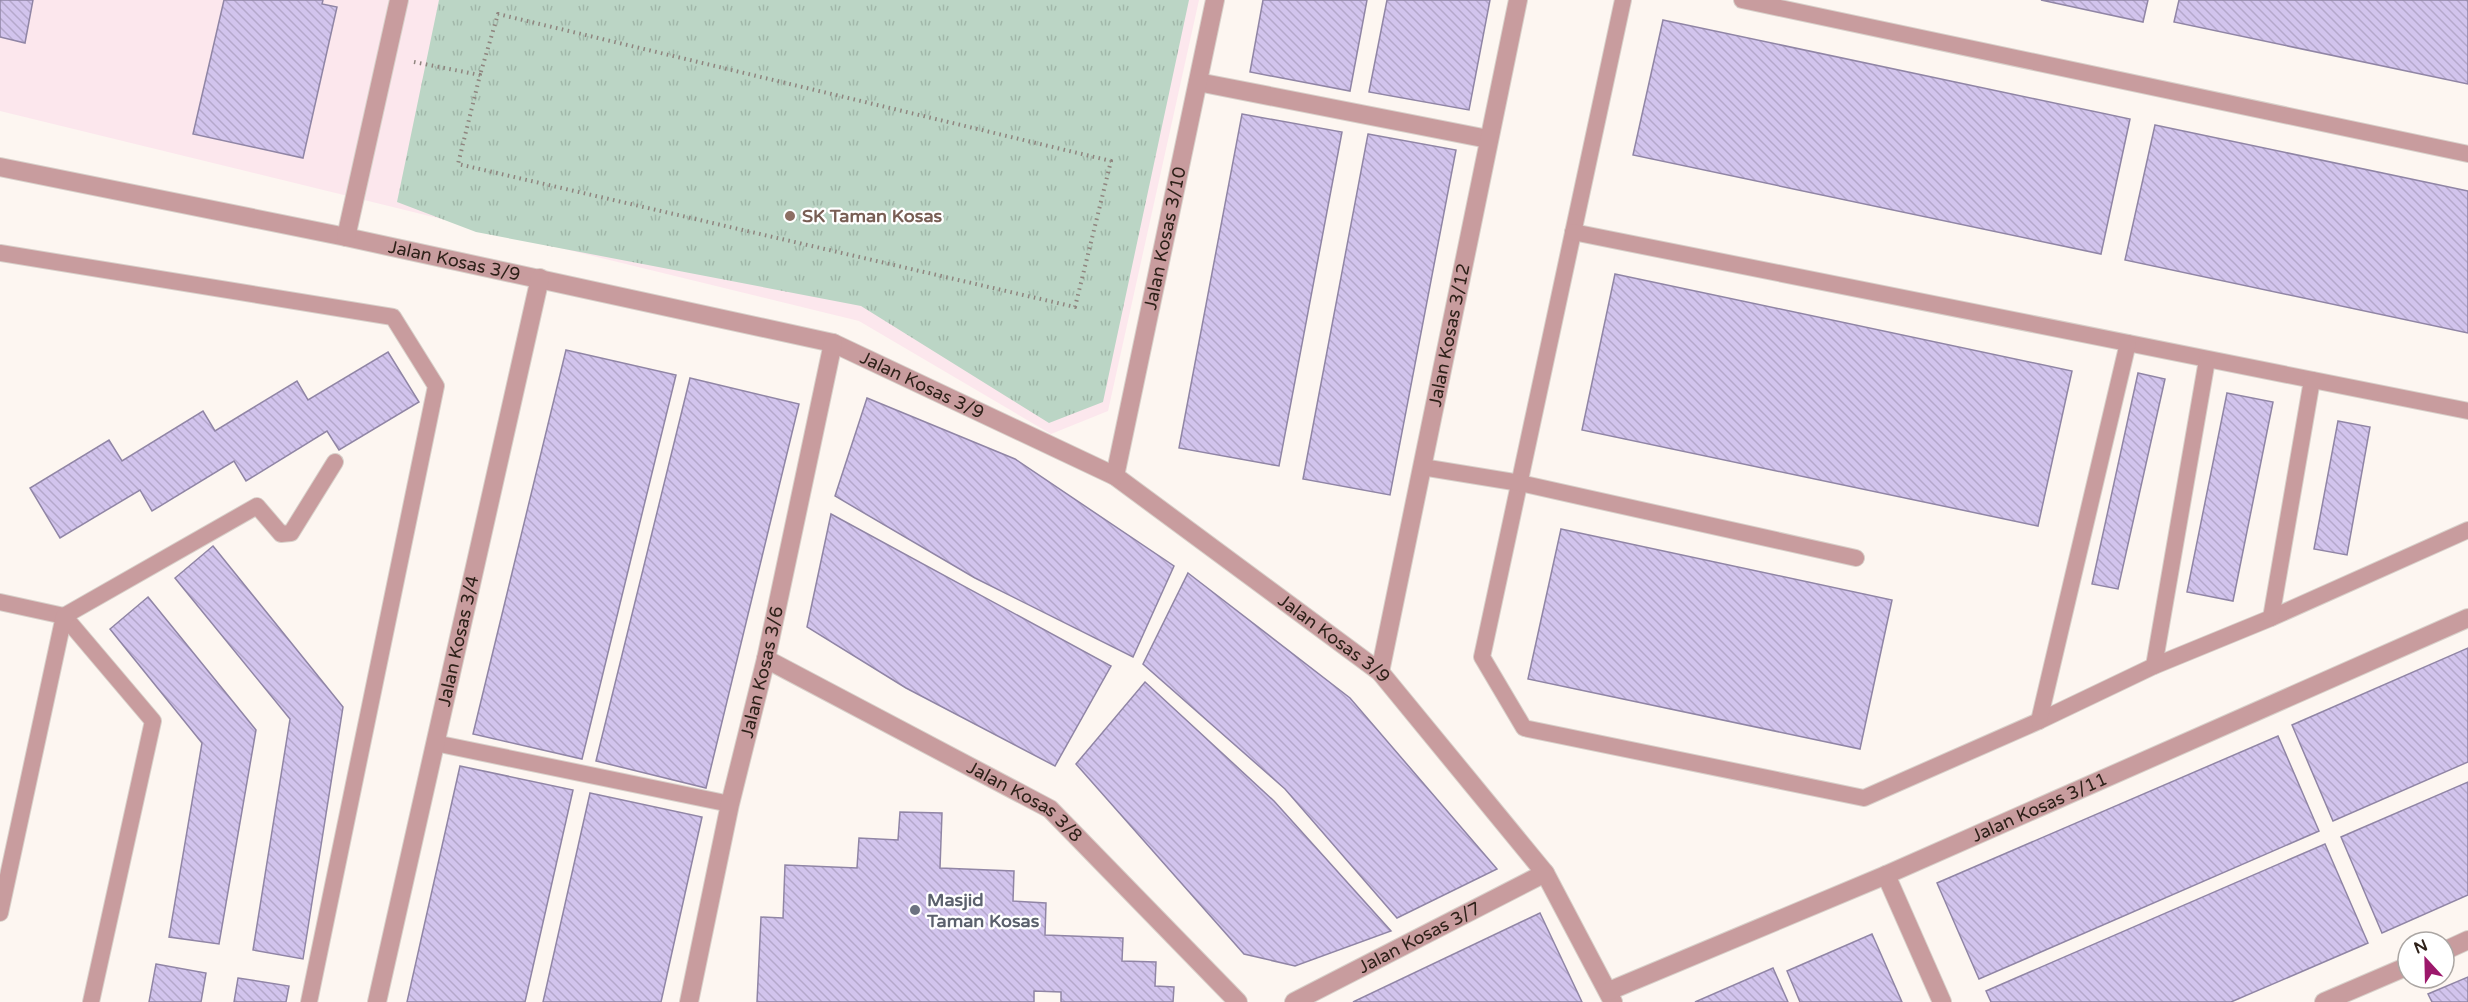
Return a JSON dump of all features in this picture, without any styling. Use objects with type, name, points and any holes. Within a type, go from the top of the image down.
[{"type":"street","points":[[346,237],[399,0]]},
{"type":"street","name":"Jalan Kosas 3/10","points":[[1115,476],[1215,0]]},
{"type":"street","name":"Jalan Kosas 3/12","points":[[1380,672],[1518,0]]},
{"type":"street","points":[[1198,81],[1488,139]]},
{"type":"street","name":"Jalan Kosas 3/9","points":[[0,167],[346,237],[833,343],[1115,476],[1380,672],[1545,873],[1611,997]]},
{"type":"street","name":"Jalan Kosas 3/4","points":[[377,1002],[540,278]]},
{"type":"street","name":"Jalan Kosas 3/6","points":[[689,1002],[730,804],[766,659],[833,343]]},
{"type":"street","name":"Jalan Kosas 3/11","points":[[1611,997],[2468,618]]},
{"type":"street","name":"Jalan Kosas 3/8","points":[[766,659],[1050,809],[1238,1002]]},
{"type":"street","name":"Jalan Kosas 3/7","points":[[1294,1002],[1545,873]]},
{"type":"street","points":[[1886,875],[1942,1002]]},
{"type":"street","points":[[2324,1002],[2396,971]]},
{"type":"lane","points":[[1623,0],[1482,657],[1524,728],[1864,798],[2039,721],[2154,666],[2271,618],[2468,530]]},
{"type":"lane","points":[[1742,0],[2468,154]]},
{"type":"lane","points":[[1573,232],[2468,411]]},
{"type":"lane","points":[[0,253],[393,317],[436,386],[309,1002]]},
{"type":"lane","points":[[2039,721],[2128,343]]},
{"type":"lane","points":[[2154,666],[2207,360]]},
{"type":"lane","points":[[2271,618],[2312,380]]},
{"type":"lane","points":[[0,913],[64,615],[256,506],[281,534],[291,533],[335,462]]},
{"type":"lane","points":[[1422,467],[1520,483],[1856,558]]},
{"type":"lane","points":[[0,602],[64,615],[153,721],[91,1002]]},
{"type":"lane","points":[[435,743],[730,804]]},
{"type":"path","points":[[498,14],[1111,161],[1075,307],[458,164],[480,75],[498,14]]},
{"type":"path","points":[[387,56],[480,75]]},
{"type":"shaded area","name":"SK Taman Kosas","points":[[0,0],[1199,0],[1108,411],[1051,434],[859,321],[0,111]]},
{"type":"green space","name":"SK Taman Kosas","points":[[439,0],[1189,0],[1103,402],[1049,423],[861,306],[476,232],[397,202]]},
{"type":"building","points":[[0,0],[33,0],[25,43],[0,37]]},
{"type":"building","points":[[224,0],[323,0],[322,4],[337,7],[303,158],[193,134]]},
{"type":"building","points":[[1263,0],[1367,0],[1350,91],[1250,72]]},
{"type":"building","points":[[1387,0],[1490,0],[1469,110],[1369,92]]},
{"type":"building","points":[[2041,0],[2148,0],[2143,22]]},
{"type":"building","points":[[2179,0],[2468,0],[2468,84],[2174,22]]},
{"type":"building","points":[[1663,20],[2130,119],[2101,254],[1633,155]]},
{"type":"building","points":[[1242,114],[1342,132],[1279,466],[1179,448]]},
{"type":"building","points":[[2155,125],[2468,191],[2468,333],[2125,260]]},
{"type":"building","points":[[1368,134],[1456,150],[1390,495],[1303,479]]},
{"type":"building","points":[[1615,274],[2072,371],[2038,526],[1582,430]]},
{"type":"building","points":[[566,350],[676,375],[582,759],[473,734]]},
{"type":"building","points":[[388,352],[419,402],[339,450],[327,431],[246,481],[234,461],[152,511],[140,490],[60,538],[30,488],[109,440],[122,461],[203,411],[215,431],[297,381],[308,400]]},
{"type":"building","points":[[2138,373],[2165,379],[2118,589],[2092,584]]},
{"type":"building","points":[[690,378],[799,404],[706,788],[596,761]]},
{"type":"building","points":[[2227,393],[2273,402],[2233,601],[2187,592]]},
{"type":"building","points":[[867,398],[1015,459],[1174,566],[1133,657],[975,578],[835,496]]},
{"type":"building","points":[[2338,421],[2370,427],[2347,555],[2314,549]]},
{"type":"building","points":[[831,514],[1111,666],[1055,766],[906,688],[807,627]]},
{"type":"building","points":[[1561,529],[1892,600],[1860,749],[1528,679]]},
{"type":"building","points":[[213,546],[343,707],[303,959],[253,950],[290,719],[175,578]]},
{"type":"building","points":[[1188,573],[1350,698],[1497,869],[1397,918],[1285,789],[1143,664]]},
{"type":"building","points":[[148,597],[256,730],[219,944],[169,937],[202,743],[110,629]]},
{"type":"building","points":[[2468,648],[2468,762],[2333,821],[2292,725]]},
{"type":"building","points":[[1145,682],[1274,801],[1391,931],[1295,966],[1244,954],[1076,764]]},
{"type":"building","points":[[2278,736],[2319,831],[1979,979],[1937,883]]},
{"type":"building","points":[[460,766],[573,790],[525,1002],[407,1002]]},
{"type":"building","points":[[2468,782],[2468,895],[2382,933],[2341,837]]},
{"type":"building","points":[[590,793],[702,817],[661,1002],[543,1002]]},
{"type":"building","name":"Masjid Taman Kosas","points":[[900,812],[942,813],[940,868],[1014,871],[1013,901],[1046,903],[1045,935],[1123,938],[1122,961],[1156,962],[1155,986],[1174,987],[1173,1002],[1061,1002],[1061,992],[1034,991],[1034,1002],[757,1002],[761,917],[783,918],[785,865],[857,868],[859,838],[898,840]]},
{"type":"building","points":[[2325,844],[2368,943],[2231,1002],[1991,1002],[1986,991]]},
{"type":"building","points":[[1540,913],[1582,1002],[1353,1002]]},
{"type":"building","points":[[1872,934],[1902,1002],[1800,1002],[1787,971]]},
{"type":"building","points":[[156,964],[206,973],[201,1002],[149,1002]]},
{"type":"building","points":[[1773,968],[1788,1002],[1695,1002]]},
{"type":"building","points":[[2468,977],[2468,1002],[2432,1002],[2428,994],[2437,990],[2456,990],[2456,982]]},
{"type":"building","points":[[238,978],[289,986],[286,1002],[234,1002]]},
{"type":"place","name":"SK Taman Kosas","points":[[790,216]]},
{"type":"place","name":"Masjid Taman Kosas","points":[[915,910]]}]
